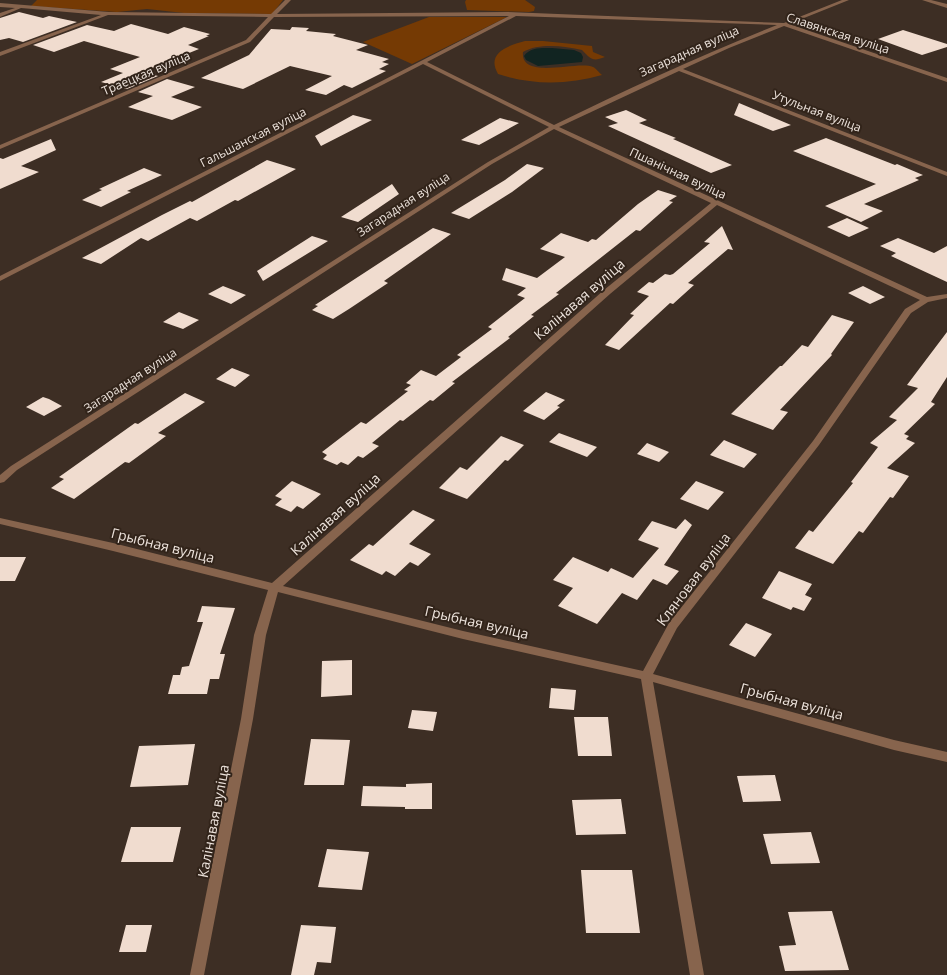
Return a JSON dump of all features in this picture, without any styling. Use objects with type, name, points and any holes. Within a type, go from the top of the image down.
[{"type":"street","name":"Траецкая вуліца","points":[[0,147],[248,41],[288,0]]},
{"type":"street","name":"Загарадная вуліца","points":[[0,480],[14,468],[476,171],[554,127],[679,69],[727,47],[846,0]]},
{"type":"street","points":[[925,0],[947,6]]},
{"type":"street","name":"Славянская вуліца","points":[[0,5],[109,14],[206,16],[517,14],[783,24],[947,80]]},
{"type":"street","points":[[0,15],[24,7]]},
{"type":"street","points":[[0,54],[109,14]]},
{"type":"street","name":"Гальшанская вуліца","points":[[0,279],[517,14]]},
{"type":"street","name":"Пшанічная вуліца","points":[[423,62],[554,127],[926,300]]},
{"type":"street","name":"Утульная вуліца","points":[[679,69],[947,174]]},
{"type":"street","name":"Калінавая вуліца","points":[[197,975],[247,719],[260,635],[274,588],[607,292],[715,203]]},
{"type":"street","name":"Кляновая вуліца","points":[[646,676],[674,626],[816,443],[908,311],[926,300],[947,296]]},
{"type":"street","name":"Грыбная вуліца","points":[[0,521],[113,547],[463,635],[646,676],[894,745],[947,757]]},
{"type":"street","points":[[646,676],[697,975]]},
{"type":"shaded area","points":[[37,0],[283,0],[272,14],[184,13],[147,9],[117,12],[31,6]]},
{"type":"shaded area","points":[[466,0],[525,0],[535,7],[534,11],[529,12],[467,10]]},
{"type":"shaded area","points":[[429,17],[507,17],[412,64],[363,42]]},
{"type":"shaded area","points":[[525,41],[543,41],[592,46],[593,52],[605,57],[592,59],[582,50],[552,46],[536,47],[523,52],[525,61],[531,66],[551,68],[586,66],[594,68],[602,75],[576,81],[537,82],[511,78],[498,74],[495,67],[495,61],[500,52],[505,48]]},
{"type":"water","points":[[540,48],[574,50],[581,53],[583,57],[582,62],[538,66],[526,60],[524,56],[530,51]]},
{"type":"building","points":[[19,12],[43,18],[49,16],[77,22],[23,42],[9,38],[0,40],[0,18]]},
{"type":"building","points":[[131,24],[168,34],[184,27],[210,34],[206,36],[209,36],[188,45],[199,49],[142,72],[158,76],[127,89],[101,82],[123,73],[110,69],[140,57],[84,41],[54,52],[33,45],[87,25],[114,31]]},
{"type":"building","points":[[292,27],[309,28],[306,31],[336,34],[333,36],[368,45],[356,50],[389,59],[382,62],[389,64],[379,69],[386,71],[352,88],[344,85],[326,95],[305,90],[332,76],[290,66],[243,89],[201,78],[249,55],[271,29],[290,30]]},
{"type":"building","points":[[903,30],[947,44],[947,47],[922,55],[878,39]]},
{"type":"building","points":[[167,79],[195,87],[171,97],[202,107],[172,120],[128,107],[153,96],[138,92]]},
{"type":"building","points":[[739,103],[791,125],[773,131],[734,115]]},
{"type":"building","points":[[626,110],[647,120],[639,123],[676,138],[673,139],[732,165],[711,173],[608,126],[618,123],[605,117]]},
{"type":"building","points":[[353,115],[372,120],[321,146],[315,136]]},
{"type":"building","points":[[500,118],[519,123],[479,145],[461,140]]},
{"type":"building","points":[[826,138],[923,175],[915,178],[919,180],[864,204],[883,211],[861,222],[825,206],[876,184],[793,151]]},
{"type":"building","points":[[51,139],[56,150],[21,166],[39,172],[0,189],[0,158],[3,159]]},
{"type":"building","points":[[267,160],[296,169],[238,201],[235,200],[197,221],[190,218],[148,241],[141,238],[101,264],[82,258],[162,215],[190,201],[192,202]]},
{"type":"building","points":[[527,164],[544,168],[512,192],[469,219],[451,213],[505,180]]},
{"type":"building","points":[[144,168],[162,175],[127,191],[131,192],[101,207],[82,200],[102,190],[99,189]]},
{"type":"building","points":[[392,184],[399,194],[358,222],[341,217]]},
{"type":"building","points":[[658,190],[677,196],[669,201],[673,202],[640,231],[636,230],[556,293],[559,294],[531,315],[534,316],[508,337],[510,338],[452,382],[455,383],[433,401],[430,400],[403,421],[400,420],[372,443],[379,446],[363,458],[358,456],[348,465],[341,462],[337,465],[323,459],[327,455],[322,452],[361,422],[366,424],[408,391],[404,390],[411,385],[406,383],[421,370],[436,376],[461,357],[457,355],[492,329],[488,327],[525,298],[517,295],[526,288],[502,280],[506,268],[537,278],[565,257],[540,249],[561,233],[588,242],[592,239],[596,240],[638,204]]},
{"type":"building","points":[[847,218],[869,228],[849,237],[827,227]]},
{"type":"building","points":[[722,226],[733,250],[728,249],[688,283],[694,285],[673,304],[670,303],[619,350],[605,345],[634,315],[630,314],[649,296],[637,292],[649,282],[653,283],[665,274],[673,274],[710,243],[704,242]]},
{"type":"building","points":[[433,228],[451,234],[384,281],[388,283],[333,319],[312,310],[318,306],[315,305]]},
{"type":"building","points":[[312,236],[328,241],[263,281],[257,271]]},
{"type":"building","points":[[898,238],[934,253],[947,246],[947,282],[891,256],[896,253],[880,246]]},
{"type":"building","points":[[223,286],[246,295],[231,304],[208,294]]},
{"type":"building","points":[[863,286],[885,297],[870,304],[848,293]]},
{"type":"building","points":[[179,312],[199,320],[183,329],[163,322]]},
{"type":"building","points":[[832,315],[854,322],[831,354],[832,355],[780,410],[788,412],[773,430],[731,414],[802,345],[808,347]]},
{"type":"building","points":[[947,332],[947,377],[931,402],[935,404],[904,434],[909,436],[906,439],[915,443],[887,468],[909,476],[893,498],[890,497],[863,533],[859,531],[833,564],[795,548],[809,530],[813,532],[853,483],[851,482],[878,447],[870,443],[897,420],[889,417],[918,388],[907,385]]},
{"type":"building","points":[[232,368],[250,375],[235,387],[216,379]]},
{"type":"building","points":[[546,392],[565,400],[557,406],[560,407],[544,420],[523,411]]},
{"type":"building","points":[[185,393],[205,402],[158,433],[166,436],[129,463],[125,462],[74,499],[51,488],[64,479],[59,477],[135,423],[138,424]]},
{"type":"building","points":[[43,397],[62,406],[44,416],[26,407]]},
{"type":"building","points":[[559,433],[597,447],[587,457],[549,442]]},
{"type":"building","points":[[501,436],[524,445],[508,461],[505,460],[467,499],[439,488],[460,467],[467,470]]},
{"type":"building","points":[[724,440],[757,454],[744,468],[710,455]]},
{"type":"building","points":[[647,443],[669,452],[659,462],[637,454]]},
{"type":"building","points":[[292,481],[321,494],[303,509],[297,506],[291,512],[275,505],[282,499],[275,496]]},
{"type":"building","points":[[696,481],[724,492],[708,510],[680,499]]},
{"type":"building","points":[[413,510],[435,520],[409,544],[431,554],[418,566],[410,562],[395,576],[386,571],[382,575],[350,560],[369,544],[373,546]]},
{"type":"building","points":[[685,519],[692,525],[664,565],[679,571],[667,585],[653,579],[637,600],[622,593],[597,624],[558,606],[573,588],[553,580],[573,557],[608,572],[611,568],[633,578],[659,548],[638,540],[652,521],[676,529]]},
{"type":"building","points":[[0,557],[26,557],[15,581],[0,581]]},
{"type":"building","points":[[779,571],[812,584],[805,595],[812,598],[804,611],[793,607],[791,610],[762,598]]},
{"type":"building","points":[[202,606],[235,608],[220,654],[225,654],[219,679],[210,679],[207,694],[168,694],[173,675],[180,675],[182,667],[189,666],[203,622],[197,622]]},
{"type":"building","points":[[746,623],[772,634],[755,657],[729,645]]},
{"type":"building","points":[[352,660],[352,695],[321,697],[322,661]]},
{"type":"building","points":[[551,688],[576,690],[574,710],[549,708]]},
{"type":"building","points":[[412,710],[437,712],[433,731],[408,728]]},
{"type":"building","points":[[574,717],[608,717],[612,756],[578,756]]},
{"type":"building","points":[[311,739],[350,740],[344,785],[304,785]]},
{"type":"building","points":[[195,744],[188,785],[130,787],[139,746]]},
{"type":"building","points":[[775,775],[781,801],[743,802],[737,776]]},
{"type":"building","points":[[432,783],[432,809],[361,806],[363,786],[406,787],[406,784]]},
{"type":"building","points":[[621,799],[626,834],[576,835],[572,800]]},
{"type":"building","points":[[131,827],[181,827],[173,862],[121,862]]},
{"type":"building","points":[[811,832],[820,863],[771,864],[763,834]]},
{"type":"building","points":[[327,849],[369,852],[362,890],[318,887]]},
{"type":"building","points":[[581,870],[632,870],[640,933],[586,933]]},
{"type":"building","points":[[832,911],[849,970],[785,971],[779,946],[796,945],[788,912]]},
{"type":"building","points":[[126,925],[152,925],[146,952],[119,952]]},
{"type":"building","points":[[301,925],[336,927],[331,963],[317,962],[314,975],[291,975]]}]
